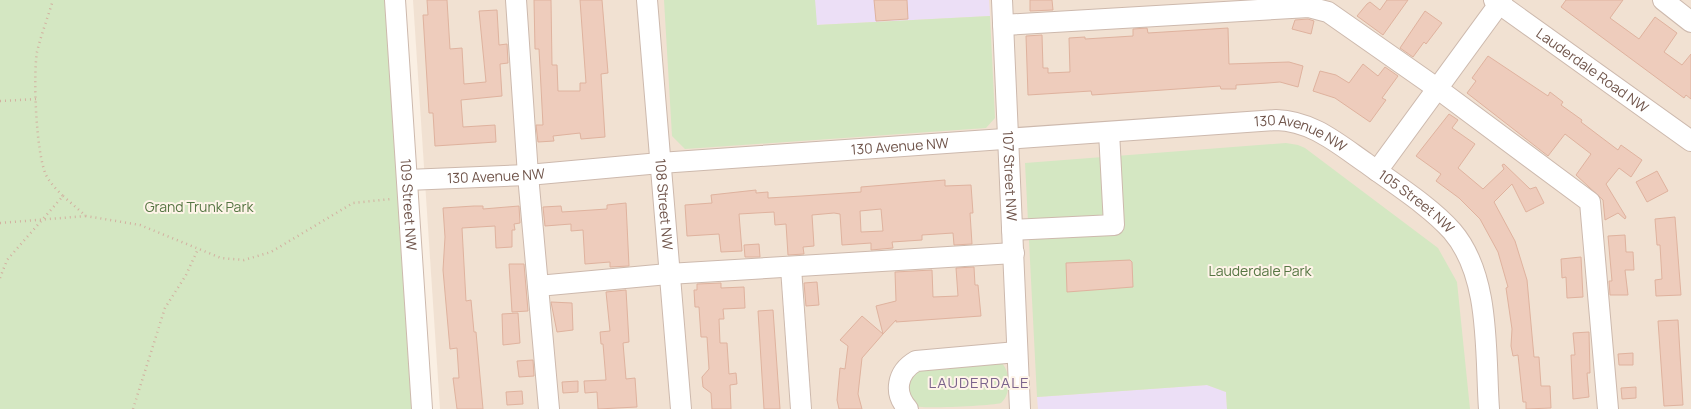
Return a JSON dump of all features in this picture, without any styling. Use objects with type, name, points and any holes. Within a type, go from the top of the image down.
[{"type":"street","name":"109 Street NW","points":[[395,0],[422,409]]},
{"type":"street","points":[[516,0],[528,174],[549,409]]},
{"type":"street","name":"108 Street NW","points":[[647,0],[668,274],[681,409]]},
{"type":"street","name":"107 Street NW","points":[[1002,0],[1020,409]]},
{"type":"street","points":[[1662,0],[1691,22]]},
{"type":"street","name":"105 Street NW","points":[[1490,409],[1482,304],[1470,259],[1458,238],[1442,220],[1377,171],[1438,89],[1499,1]]},
{"type":"street","name":"Lauderdale Road NW","points":[[1499,1],[1691,141]]},
{"type":"street","points":[[1003,25],[1112,9],[1309,7],[1328,12],[1438,89],[1590,202],[1608,409]]},
{"type":"street","name":"130 Avenue NW","points":[[407,180],[528,174],[660,163],[1290,120],[1317,130],[1377,171]]},
{"type":"street","points":[[1012,230],[1114,225],[1109,132]]},
{"type":"street","points":[[538,286],[668,274],[1014,253]]},
{"type":"street","points":[[791,268],[801,409]]},
{"type":"street","points":[[908,409],[899,395],[899,381],[905,369],[916,361],[1017,352]]},
{"type":"path","points":[[53,0],[38,50],[36,67],[42,163],[52,184],[62,196],[86,216]]},
{"type":"path","points":[[0,101],[37,99]]},
{"type":"path","points":[[0,278],[7,260],[62,196]]},
{"type":"path","points":[[0,223],[86,216],[145,226],[221,258],[244,260],[271,252],[353,203],[398,199]]},
{"type":"path","points":[[133,409],[165,308],[186,275],[198,249]]},
{"type":"shaded area","points":[[413,0],[1691,0],[1691,409],[440,409]]},
{"type":"shaded area","points":[[815,0],[989,0],[990,16],[816,25]]},
{"type":"shaded area","points":[[1207,385],[1226,392],[1227,409],[1038,409],[1037,397]]},
{"type":"green space","name":"Grand Trunk Park","points":[[0,0],[385,0],[412,409],[0,409]]},
{"type":"green space","points":[[664,0],[815,0],[817,25],[990,16],[995,118],[986,128],[685,149],[672,136]]},
{"type":"green space","name":"Lauderdale Park","points":[[1286,143],[1305,148],[1438,248],[1457,282],[1470,409],[1227,409],[1226,392],[1207,385],[1037,397],[1025,163]]},
{"type":"green space","points":[[999,361],[1006,369],[1009,381],[1007,394],[1001,403],[970,406],[918,407],[913,406],[910,401],[908,387],[913,369]]},
{"type":"building","points":[[427,0],[447,0],[450,49],[462,48],[464,84],[486,82],[479,11],[497,10],[499,45],[507,44],[508,63],[500,64],[502,96],[461,100],[463,127],[495,125],[496,142],[435,146],[433,113],[429,113],[423,15],[428,15]]},
{"type":"building","points":[[534,0],[551,0],[552,65],[557,65],[558,91],[580,91],[580,83],[586,83],[580,0],[602,0],[608,73],[601,74],[605,137],[581,139],[580,133],[553,136],[554,141],[538,142],[536,125],[543,125],[539,49],[535,49]]},
{"type":"building","points":[[874,0],[907,0],[908,19],[876,21]]},
{"type":"building","points":[[1030,0],[1052,0],[1053,10],[1030,11]]},
{"type":"building","points":[[1387,0],[1408,0],[1383,35],[1357,16],[1370,2],[1380,10]]},
{"type":"building","points":[[1566,0],[1623,0],[1610,18],[1639,39],[1655,17],[1677,33],[1664,52],[1682,65],[1691,54],[1691,99],[1686,95],[1684,98],[1561,7]]},
{"type":"building","points":[[1425,11],[1442,23],[1413,57],[1400,48]]},
{"type":"building","points":[[1308,19],[1314,21],[1311,34],[1292,29],[1295,20]]},
{"type":"building","points":[[1147,28],[1148,33],[1228,28],[1229,64],[1289,62],[1303,66],[1298,87],[1280,82],[1236,85],[1236,89],[1221,89],[1220,86],[1092,95],[1091,91],[1028,95],[1026,36],[1042,35],[1043,68],[1048,68],[1048,73],[1070,72],[1069,38],[1133,36],[1133,29]]},
{"type":"building","points":[[1488,56],[1548,96],[1550,92],[1563,102],[1561,105],[1618,150],[1621,145],[1642,160],[1631,177],[1619,168],[1606,184],[1626,217],[1625,219],[1618,213],[1605,220],[1603,200],[1576,175],[1591,154],[1565,134],[1548,156],[1467,93],[1476,81],[1472,78]]},
{"type":"building","points":[[1363,64],[1378,76],[1385,67],[1398,76],[1382,98],[1386,100],[1370,122],[1335,98],[1313,91],[1320,71],[1336,75],[1349,83]]},
{"type":"building","points":[[1449,114],[1458,120],[1452,128],[1475,144],[1458,168],[1483,189],[1504,169],[1502,165],[1504,164],[1530,189],[1536,187],[1544,203],[1526,212],[1512,184],[1494,202],[1515,241],[1527,280],[1534,357],[1539,357],[1541,386],[1550,386],[1551,408],[1526,409],[1526,402],[1523,402],[1518,355],[1513,356],[1511,346],[1512,329],[1506,288],[1508,287],[1498,252],[1480,219],[1459,198],[1436,181],[1441,174],[1416,156]]},
{"type":"building","points":[[1657,171],[1668,191],[1647,202],[1636,182]]},
{"type":"building","points":[[945,180],[945,186],[971,185],[973,213],[970,213],[972,244],[954,245],[953,233],[922,235],[922,240],[892,242],[893,248],[871,250],[871,243],[842,245],[840,214],[834,213],[812,215],[814,246],[803,247],[804,254],[788,255],[786,224],[775,225],[774,212],[739,214],[742,251],[721,252],[719,234],[687,236],[685,205],[712,203],[711,195],[756,190],[756,193],[768,192],[768,198],[861,192],[861,187]],"holes":[[[881,209],[883,231],[861,232],[860,211]]]},
{"type":"building","points":[[626,203],[629,266],[610,267],[610,262],[585,264],[583,230],[571,231],[571,224],[545,226],[543,207],[561,206],[562,212],[607,209],[607,205]]},
{"type":"building","points":[[483,206],[483,209],[519,206],[520,223],[514,224],[515,230],[512,230],[512,247],[496,248],[495,226],[462,228],[466,301],[471,300],[483,409],[457,409],[453,378],[459,378],[457,348],[450,349],[443,270],[445,237],[443,208]]},
{"type":"building","points":[[1675,217],[1681,295],[1656,296],[1655,280],[1662,279],[1660,245],[1657,245],[1655,219]]},
{"type":"building","points":[[1625,235],[1626,252],[1633,252],[1634,270],[1625,270],[1628,295],[1610,295],[1609,281],[1612,281],[1608,236]]},
{"type":"building","points":[[759,244],[760,257],[745,257],[744,245]]},
{"type":"building","points":[[1581,257],[1583,297],[1567,298],[1566,277],[1562,278],[1561,259]]},
{"type":"building","points":[[1130,260],[1132,262],[1133,287],[1067,292],[1066,263]]},
{"type":"building","points":[[509,264],[524,264],[528,311],[512,312]]},
{"type":"building","points":[[974,267],[975,285],[978,285],[981,316],[896,322],[896,320],[883,334],[876,306],[896,301],[895,272],[932,270],[933,297],[958,296],[956,268]]},
{"type":"building","points":[[817,282],[819,305],[806,306],[804,283]]},
{"type":"building","points":[[721,283],[721,288],[744,287],[745,308],[723,309],[724,319],[719,319],[720,343],[727,343],[729,374],[736,373],[737,384],[730,385],[731,409],[712,409],[711,393],[703,387],[702,377],[709,369],[707,337],[701,337],[699,307],[695,307],[694,290],[697,290],[697,284]]},
{"type":"building","points":[[626,290],[629,342],[623,343],[626,379],[635,378],[637,407],[598,409],[597,392],[585,393],[584,381],[606,380],[600,332],[610,331],[606,292]]},
{"type":"building","points":[[551,302],[572,303],[573,330],[557,332]]},
{"type":"building","points":[[773,310],[780,409],[764,409],[758,311]]},
{"type":"building","points":[[518,313],[520,343],[503,345],[502,314]]},
{"type":"building","points":[[862,316],[883,334],[862,358],[858,394],[862,409],[839,409],[837,400],[840,368],[845,369],[848,346],[840,340]]},
{"type":"building","points":[[1678,320],[1683,405],[1664,406],[1658,321]]},
{"type":"building","points":[[1589,332],[1590,373],[1587,373],[1589,397],[1573,399],[1571,355],[1575,355],[1573,333]]},
{"type":"building","points":[[1633,353],[1633,365],[1619,365],[1618,354]]},
{"type":"building","points":[[533,360],[534,376],[519,377],[517,361]]},
{"type":"building","points":[[578,381],[578,392],[563,393],[562,382]]},
{"type":"building","points":[[1636,387],[1636,398],[1622,399],[1621,388]]},
{"type":"building","points":[[522,391],[523,404],[507,405],[506,392]]},
{"type":"district","name":"LAUDERDALE","points":[[979,383]]}]
